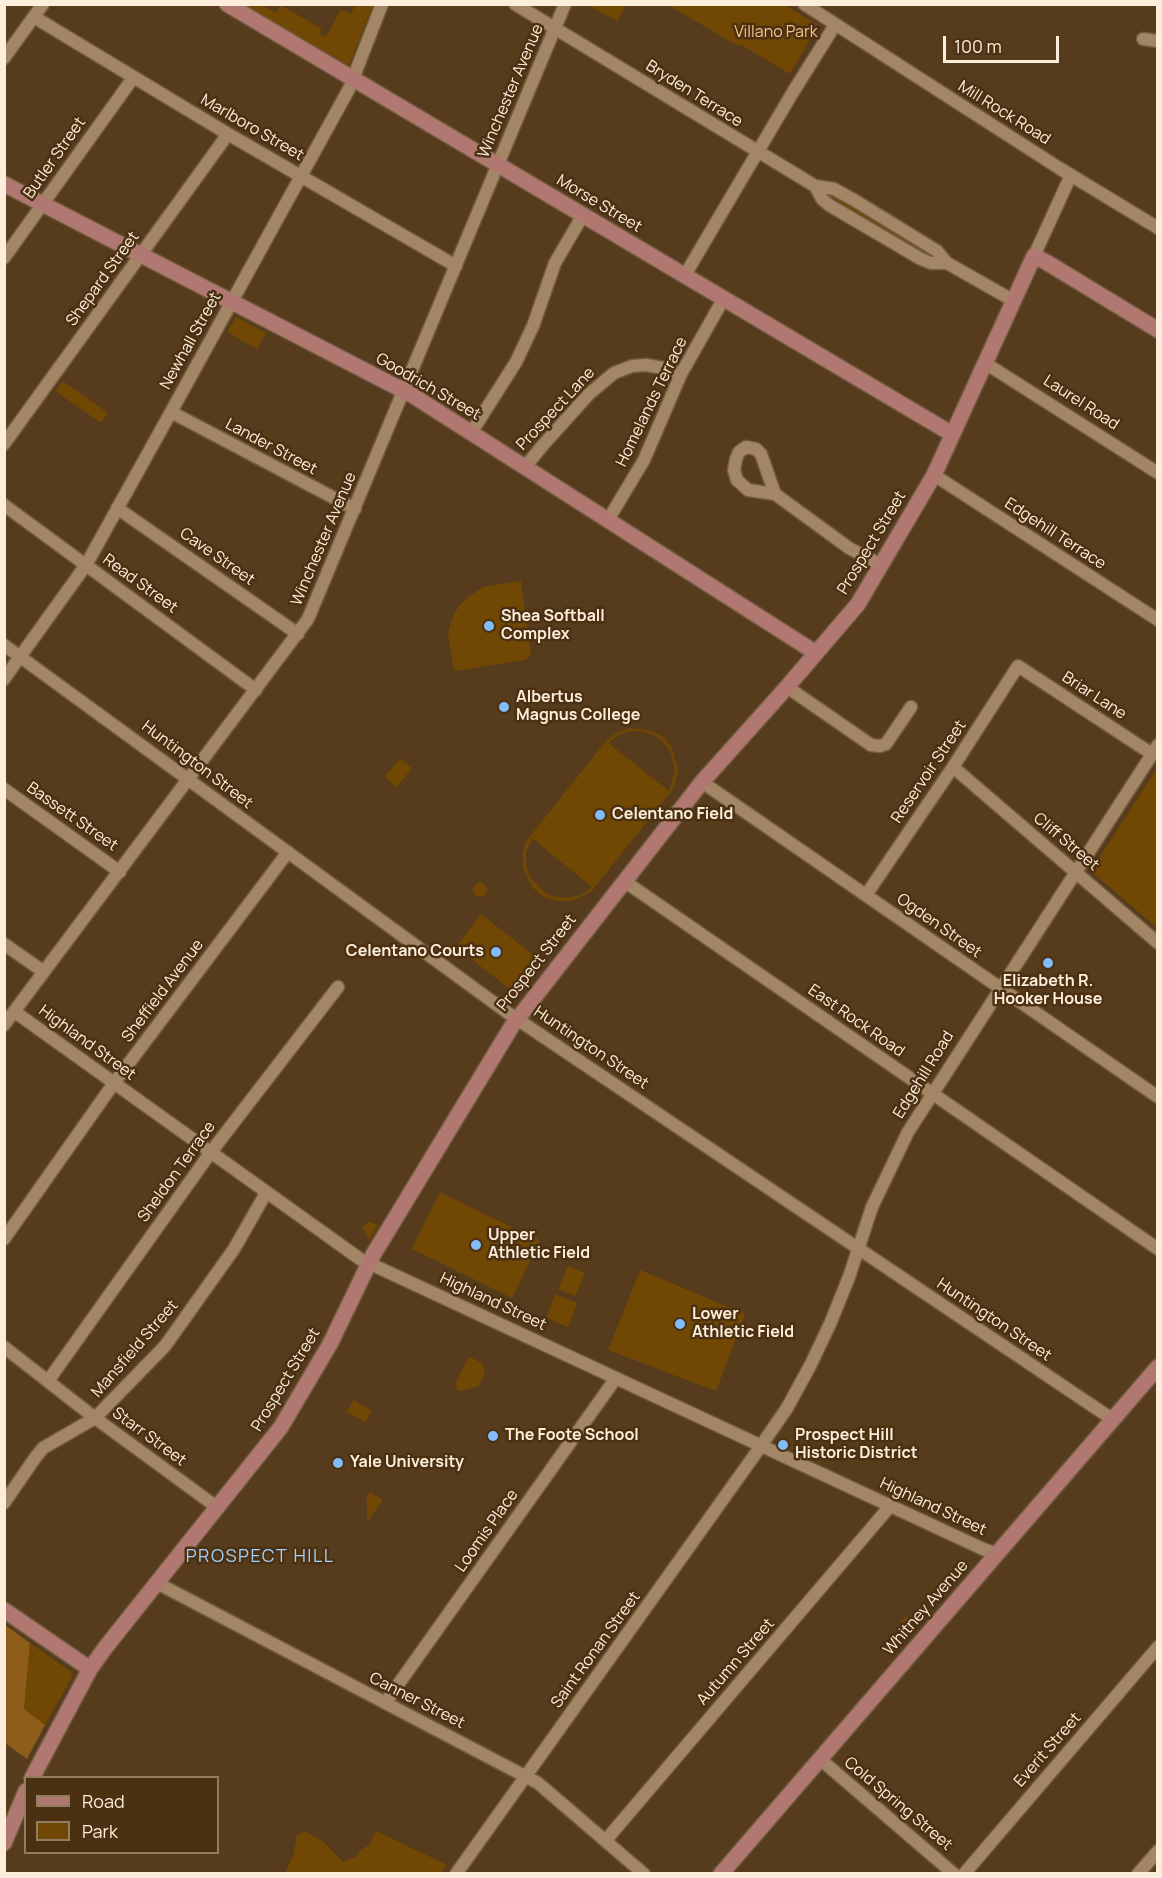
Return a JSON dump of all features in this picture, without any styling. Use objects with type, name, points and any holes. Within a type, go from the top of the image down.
[{"type":"main road","name":"Morse Street","points":[[228,4],[952,434]]},
{"type":"main road","name":"Goodrich Street","points":[[4,184],[404,391],[816,653]]},
{"type":"main road","name":"Prospect Street","points":[[33,1776],[90,1669],[273,1438],[290,1412],[330,1344],[369,1263],[517,1019],[702,783],[858,604],[934,475],[1034,256]]},
{"type":"main road","points":[[1034,256],[1158,330]]},
{"type":"main road","name":"Whitney Avenue","points":[[721,1874],[1158,1367]]},
{"type":"main road","points":[[4,1611],[90,1669]]},
{"type":"main road","points":[[4,1843],[24,1796]]},
{"type":"street","points":[[4,58],[43,4]]},
{"type":"street","name":"Newhall Street","points":[[4,679],[86,565],[353,79],[382,4]]},
{"type":"street","name":"Bryden Terrace","points":[[515,4],[815,186],[822,199],[829,205],[921,259],[931,263],[947,263],[1014,301]]},
{"type":"street","name":"Winchester Avenue","points":[[4,1025],[298,634],[316,603],[565,4]]},
{"type":"street","name":"Mill Rock Road","points":[[804,4],[1158,228]]},
{"type":"street","name":"Marlboro Street","points":[[34,17],[133,78],[456,266]]},
{"type":"street","points":[[685,275],[835,25]]},
{"type":"street","points":[[1143,39],[1158,41]]},
{"type":"street","name":"Butler Street","points":[[4,258],[133,78]]},
{"type":"street","name":"Shepard Street","points":[[4,444],[228,134]]},
{"type":"street","name":"Prospect Street","points":[[1034,256],[1071,175]]},
{"type":"street","points":[[471,433],[516,362],[533,327],[555,263],[583,215]]},
{"type":"street","name":"Homelands Terrace","points":[[608,520],[644,460],[681,374],[724,298]]},
{"type":"street","name":"Laurel Road","points":[[985,363],[1158,473]]},
{"type":"street","name":"Prospect Lane","points":[[525,467],[589,394],[620,370],[646,365],[681,374]]},
{"type":"street","name":"Lander Street","points":[[171,412],[355,509]]},
{"type":"street","name":"Edgehill Terrace","points":[[934,475],[1158,620]]},
{"type":"street","points":[[775,494],[849,548],[881,565]]},
{"type":"street","name":"Read Street","points":[[4,505],[256,690]]},
{"type":"street","name":"Cave Street","points":[[117,508],[298,634]]},
{"type":"street","name":"Huntington Street","points":[[4,645],[517,1019],[1112,1419]]},
{"type":"street","name":"Briar Lane","points":[[1018,666],[1155,749]]},
{"type":"street","name":"Reservoir Street","points":[[866,895],[1018,666]]},
{"type":"street","points":[[787,687],[871,745],[886,744],[911,707]]},
{"type":"street","name":"Edgehill Road","points":[[762,1445],[792,1399],[818,1350],[839,1302],[872,1207],[908,1131],[1155,749]]},
{"type":"street","name":"Cliff Street","points":[[953,767],[1158,943]]},
{"type":"street","name":"Ogden Street","points":[[702,783],[1158,1096]]},
{"type":"street","name":"Bassett Street","points":[[4,789],[120,872]]},
{"type":"street","name":"Sheffield Avenue","points":[[4,1239],[114,1083],[288,852]]},
{"type":"street","name":"East Rock Road","points":[[624,881],[1158,1249]]},
{"type":"street","points":[[4,944],[44,972]]},
{"type":"street","name":"Sheldon Terrace","points":[[48,1381],[211,1152],[338,987]]},
{"type":"street","name":"Highland Street","points":[[15,1012],[360,1259],[997,1554]]},
{"type":"street","name":"Mansfield Street","points":[[4,1503],[43,1448],[95,1418],[177,1331],[234,1249],[266,1193]]},
{"type":"street","name":"Starr Street","points":[[4,1347],[95,1418],[218,1508]]},
{"type":"street","name":"Loomis Place","points":[[385,1703],[616,1378]]},
{"type":"street","name":"Saint Ronan Street","points":[[456,1874],[762,1445]]},
{"type":"street","name":"Autumn Street","points":[[606,1840],[891,1505]]},
{"type":"street","name":"Canner Street","points":[[158,1583],[538,1783],[644,1874]]},
{"type":"street","name":"Everit Street","points":[[964,1874],[1158,1647]]},
{"type":"street","name":"Cold Spring Street","points":[[820,1759],[954,1874]]},
{"type":"street","points":[[1138,1874],[1158,1851]]},
{"type":"green space","points":[[242,5],[262,5],[276,13],[281,5],[284,5],[322,29],[319,33],[326,37],[341,9],[351,14],[355,5],[373,5],[349,65]]},
{"type":"green space","points":[[588,5],[626,5],[617,21]]},
{"type":"green space","name":"Villano Park","points":[[668,5],[785,5],[818,25],[790,74]]},
{"type":"green space","points":[[831,193],[934,257],[931,259],[828,199],[828,194]]},
{"type":"green space","points":[[236,317],[266,333],[257,349],[227,332]]},
{"type":"green space","points":[[63,381],[108,413],[101,423],[55,391]]},
{"type":"green space","name":"Shea Softball Complex","points":[[521,581],[531,653],[526,660],[454,671],[448,633],[452,618],[459,606],[483,587]]},
{"type":"green space","name":"Celentano Field","points":[[631,728],[654,732],[664,738],[672,748],[678,771],[673,789],[591,892],[571,901],[544,897],[533,888],[523,868],[523,851],[527,840],[606,741],[618,732]],"holes":[[[630,731],[654,735],[670,751],[675,770],[669,791],[608,743],[620,734]],[[533,839],[592,887],[581,895],[566,898],[551,896],[543,891],[531,879],[526,865],[526,852]]]},
{"type":"green space","points":[[400,758],[412,768],[397,787],[385,777]]},
{"type":"green space","points":[[1157,768],[1158,928],[1091,871]]},
{"type":"green space","points":[[477,883],[483,883],[487,890],[483,897],[477,897],[473,893],[473,887]]},
{"type":"green space","name":"Celentano Courts","points":[[481,914],[536,957],[511,990],[456,947]]},
{"type":"green space","name":"Upper Athletic Field","points":[[440,1192],[540,1241],[512,1298],[412,1249]]},
{"type":"green space","points":[[369,1222],[378,1225],[369,1240],[363,1226]]},
{"type":"green space","points":[[568,1266],[585,1273],[575,1296],[558,1289]]},
{"type":"green space","name":"Lower Athletic Field","points":[[640,1270],[745,1314],[716,1391],[608,1350]]},
{"type":"green space","points":[[555,1294],[577,1303],[568,1327],[546,1318]]},
{"type":"green space","points":[[470,1357],[482,1363],[485,1372],[479,1386],[461,1391],[455,1384]]},
{"type":"green space","points":[[354,1400],[372,1411],[366,1422],[346,1412]]},
{"type":"green space","points":[[370,1492],[383,1500],[367,1522],[367,1500],[365,1499]]},
{"type":"green space","points":[[906,1616],[915,1624],[906,1635],[897,1627]]},
{"type":"green space","points":[[30,1643],[73,1675],[45,1725],[24,1710]]},
{"type":"green space","points":[[305,1831],[324,1842],[343,1862],[357,1856],[359,1851],[369,1845],[376,1831],[447,1865],[441,1873],[285,1873],[293,1856],[297,1835]]},
{"type":"shaded area","points":[[5,1625],[30,1643],[24,1709],[45,1725],[27,1759],[5,1743]]},
{"type":"place","name":"Shea Softball Complex","points":[[489,626]]},
{"type":"place","name":"Albertus Magnus College","points":[[504,707]]},
{"type":"place","name":"Celentano Field","points":[[600,815]]},
{"type":"place","name":"Celentano Courts","points":[[496,952]]},
{"type":"place","name":"Elizabeth R. Hooker House","points":[[1048,963]]},
{"type":"place","name":"Upper Athletic Field","points":[[476,1245]]},
{"type":"place","name":"Lower Athletic Field","points":[[680,1324]]},
{"type":"place","name":"The Foote School","points":[[493,1436]]},
{"type":"place","name":"Prospect Hill Historic District","points":[[783,1445]]},
{"type":"place","name":"Yale University","points":[[338,1463]]},
{"type":"district","name":"PROSPECT HILL","points":[[260,1557]]}]
